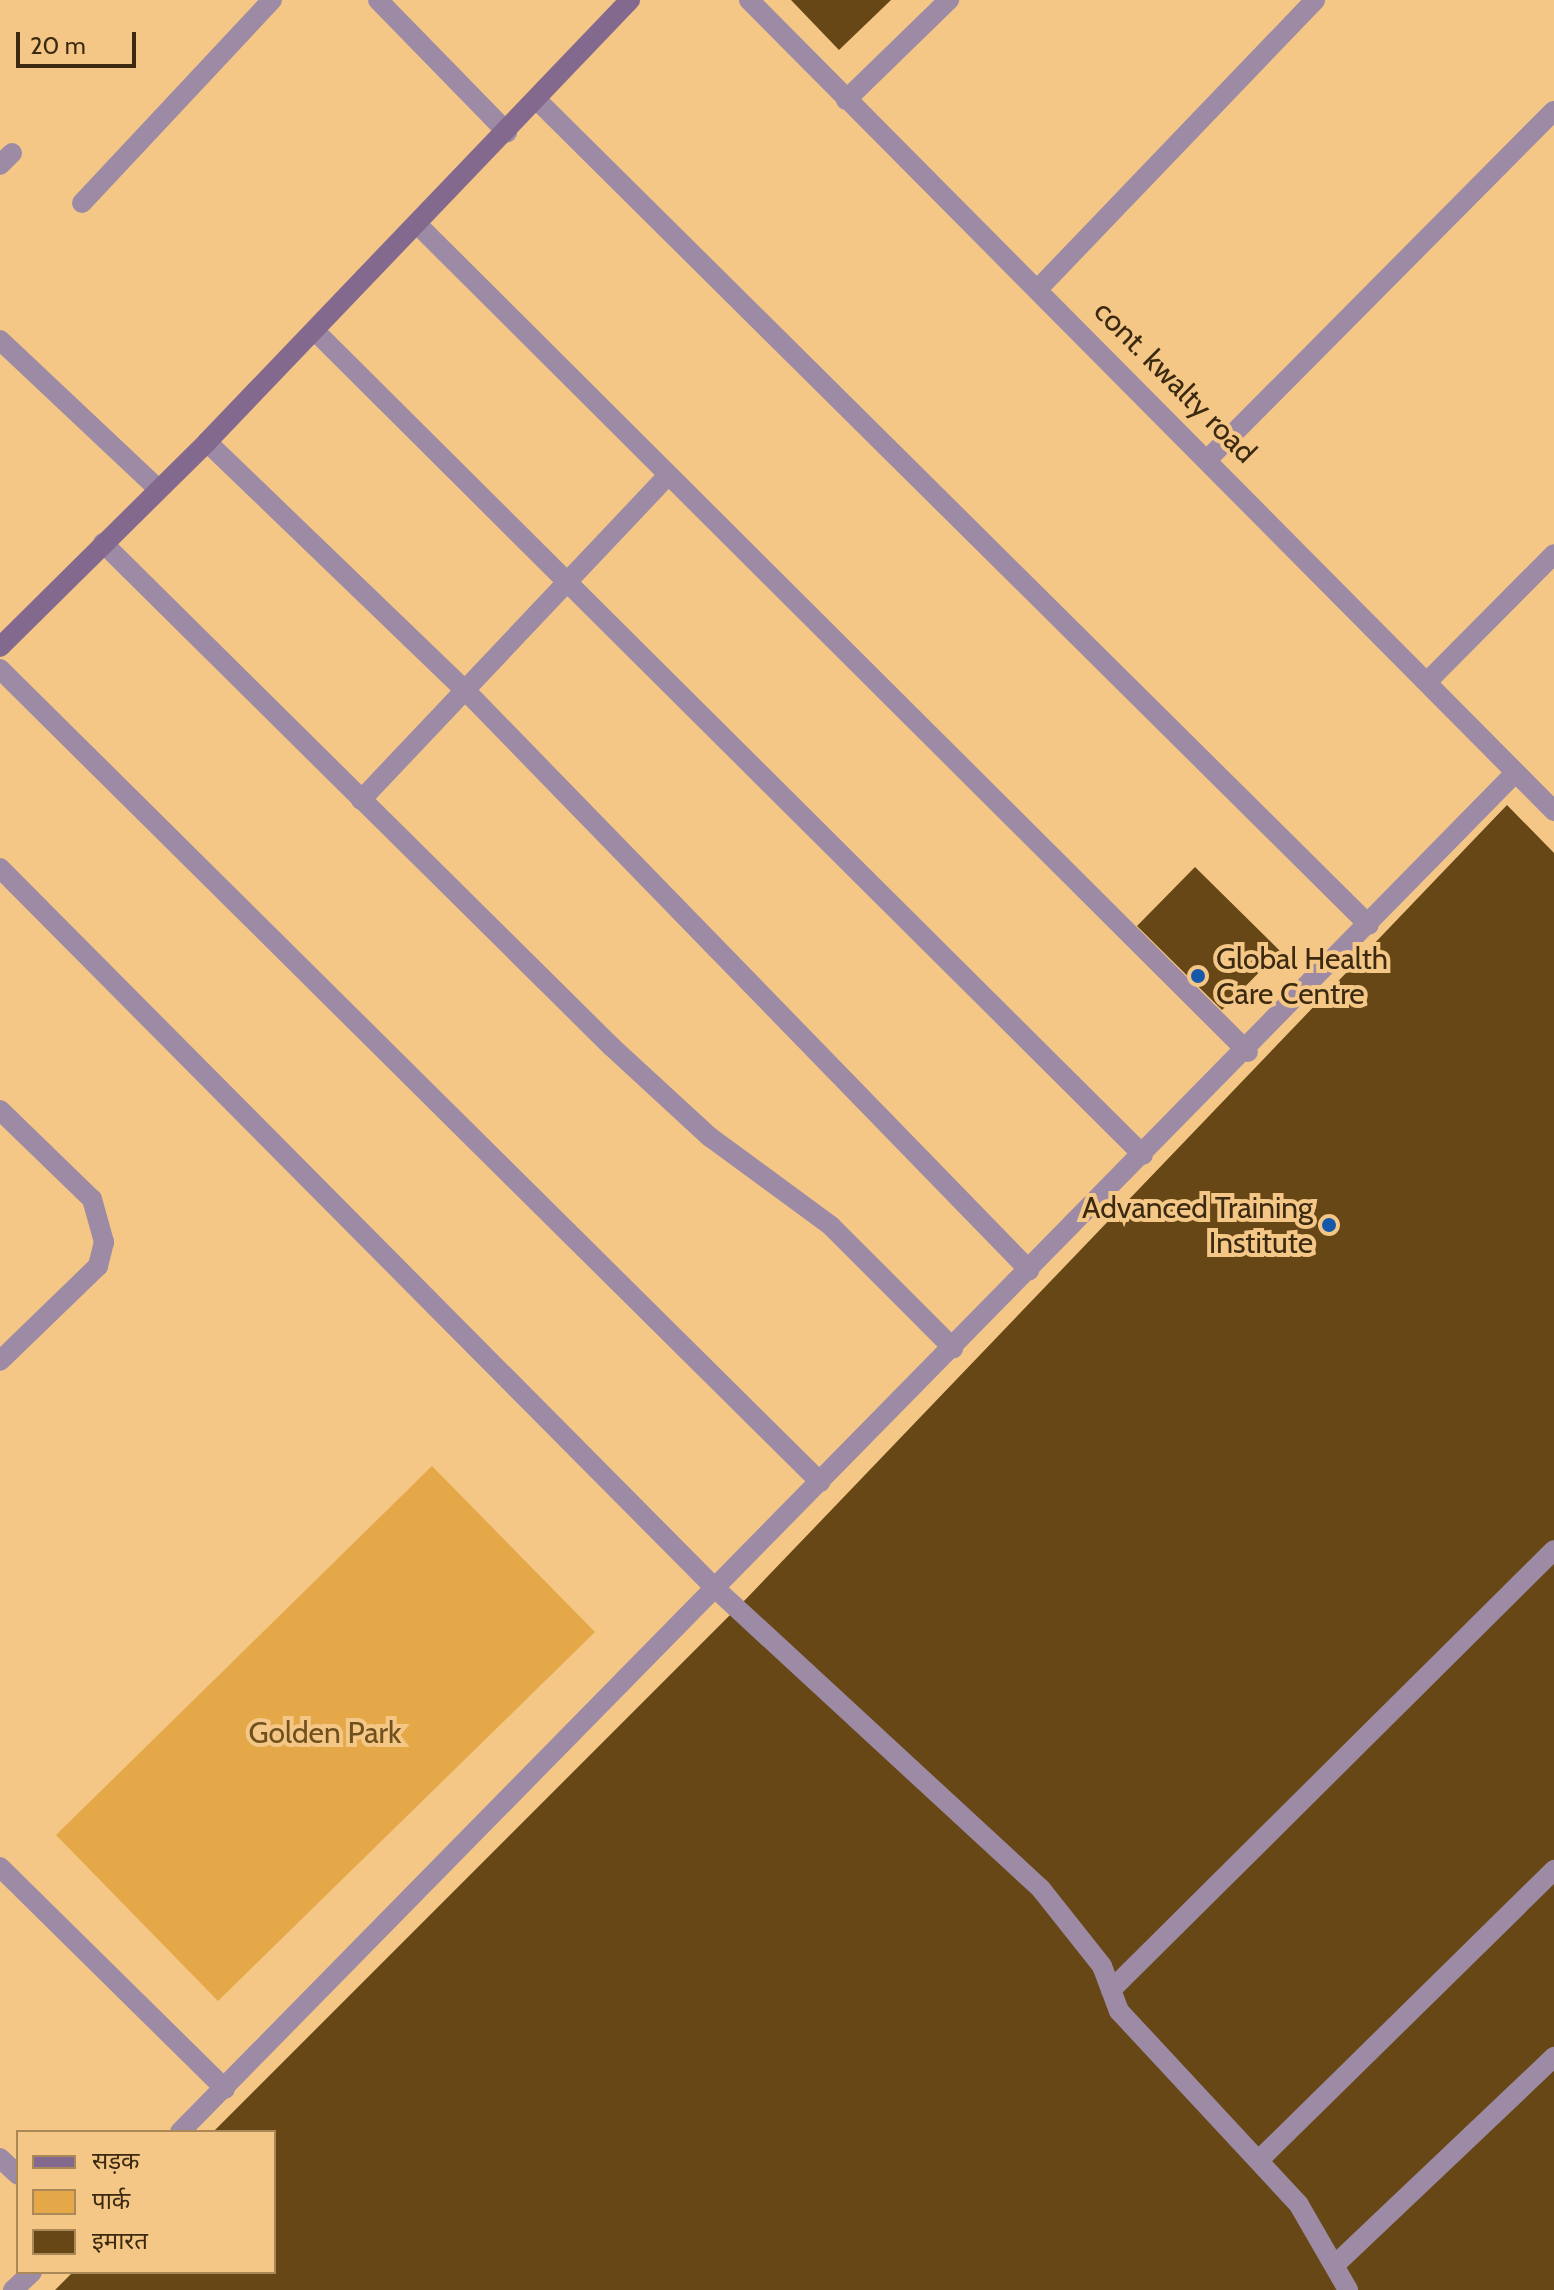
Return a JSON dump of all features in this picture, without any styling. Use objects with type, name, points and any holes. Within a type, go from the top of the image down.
[{"type":"street","points":[[82,203],[272,0]]},
{"type":"street","points":[[378,0],[507,132]]},
{"type":"street","points":[[0,647],[207,442],[538,101],[630,0]]},
{"type":"street","name":"cont. kwalty road","points":[[749,0],[846,100],[1209,458],[1514,774],[1554,811]]},
{"type":"street","points":[[846,100],[949,0]]},
{"type":"street","points":[[1039,288],[1315,0]]},
{"type":"street","points":[[538,101],[1369,925]]},
{"type":"street","points":[[1209,458],[1554,111]]},
{"type":"street","points":[[417,224],[1248,1052]]},
{"type":"street","points":[[315,331],[1143,1155]]},
{"type":"street","points":[[0,340],[158,489]]},
{"type":"street","points":[[207,442],[466,691],[1029,1270]]},
{"type":"street","points":[[361,800],[668,475]]},
{"type":"street","points":[[103,543],[634,1067],[710,1137],[831,1226],[953,1348]]},
{"type":"street","points":[[1427,682],[1554,554]]},
{"type":"street","points":[[0,669],[820,1482]]},
{"type":"street","points":[[182,2130],[1029,1270],[1248,1052],[1514,774]]},
{"type":"street","points":[[0,868],[716,1589],[1041,1889],[1089,1946],[1141,2039],[1259,2160],[1338,2262],[1348,2290]]},
{"type":"street","points":[[0,1110],[92,1199],[104,1242],[98,1266],[0,1361]]},
{"type":"street","points":[[1111,1990],[1554,1550]]},
{"type":"street","points":[[0,1867],[225,2089]]},
{"type":"street","points":[[1259,2160],[1554,1870]]},
{"type":"street","points":[[1338,2262],[1554,2057]]},
{"type":"street","points":[[0,2158],[16,2173]]},
{"type":"street","points":[[13,2290],[30,2274]]},
{"type":"green space","name":"Golden Park","points":[[432,1466],[595,1632],[218,2001],[56,1835]]},
{"type":"building","points":[[791,0],[891,0],[839,50]]},
{"type":"building","name":"Advanced Training Institute","points":[[1507,805],[1554,853],[1554,2290],[55,2290],[71,2274],[276,2274],[276,2130],[215,2130],[747,1598]]},
{"type":"building","points":[[1195,867],[1280,951],[1222,1010],[1137,926]]},
{"type":"place","name":"Global Health Care Centre","points":[[1198,976]]},
{"type":"place","name":"Advanced Training Institute","points":[[1329,1225]]}]
